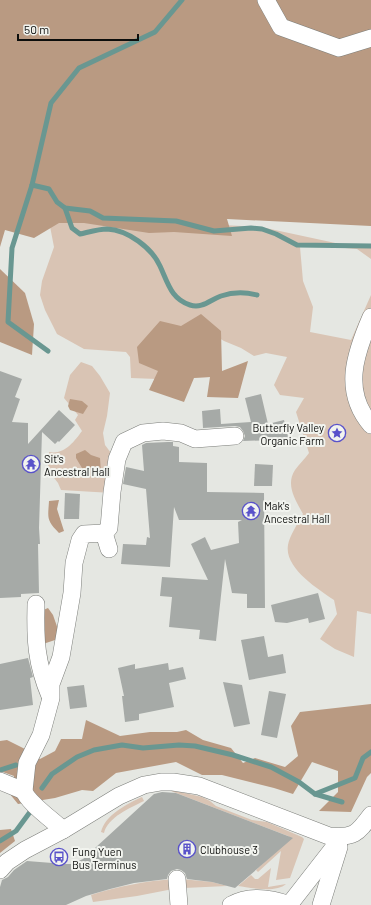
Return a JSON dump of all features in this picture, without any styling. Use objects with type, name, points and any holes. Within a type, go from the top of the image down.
[{"type":"street","points":[[266,0],[281,27],[319,41],[339,48],[371,38]]},
{"type":"street","points":[[371,317],[356,358],[353,390],[357,405],[371,425]]},
{"type":"street","points":[[64,830],[34,804],[24,791],[27,763],[41,735],[51,698],[51,684],[61,657],[72,593],[74,563],[80,540],[84,534],[104,533],[109,528],[117,459],[124,442],[143,434],[163,431],[181,433],[195,439],[235,436]]},
{"type":"street","points":[[104,533],[109,549]]},
{"type":"street","points":[[36,604],[35,643],[42,679],[51,698]]},
{"type":"street","points":[[0,781],[24,791]]},
{"type":"street","points":[[0,870],[7,862],[24,850],[64,830],[118,796],[144,785],[161,782],[173,782],[199,786],[329,836],[342,837],[354,834],[362,827],[371,815]]},
{"type":"street","points":[[231,905],[236,902],[252,899],[272,899],[289,905],[342,837]]},
{"type":"street","points":[[321,905],[342,837]]},
{"type":"street","points":[[177,879],[179,905]]},
{"type":"shaded area","points":[[0,0],[371,0],[371,226],[227,219],[232,236],[174,232],[149,233],[84,223],[59,223],[34,238],[5,230],[0,247]]},
{"type":"shaded area","name":"Butterfly Valley Organic Farm","points":[[48,216],[261,227],[340,244],[371,246],[371,259],[357,249],[300,247],[303,281],[313,307],[310,332],[351,340],[371,295],[371,614],[357,611],[354,657],[335,649],[320,639],[337,614],[334,600],[311,584],[297,570],[291,562],[288,554],[290,538],[303,514],[297,504],[291,487],[292,476],[309,453],[296,412],[304,398],[280,395],[274,385],[287,357],[266,353],[254,356],[241,348],[224,341],[198,325],[212,377],[157,379],[131,378],[130,357],[126,352],[84,349],[57,334],[45,310],[40,295],[42,281],[54,247]]},
{"type":"shaded area","points":[[0,269],[25,293],[34,324],[32,355],[0,342]]},
{"type":"shaded area","points":[[201,314],[221,331],[222,371],[248,361],[238,398],[207,397],[210,377],[194,378],[184,402],[149,390],[158,371],[139,363],[137,347],[160,321],[181,326]]},
{"type":"shaded area","points":[[81,362],[92,366],[110,393],[103,433],[105,445],[111,453],[112,493],[61,490],[58,483],[48,470],[49,452],[59,452],[64,450],[82,431],[75,420],[78,415],[64,398],[70,375]]},
{"type":"shaded area","points":[[70,399],[82,401],[88,406],[83,414],[70,410],[68,406]]},
{"type":"shaded area","points":[[85,450],[91,455],[100,458],[101,473],[88,478],[76,458],[76,454]]},
{"type":"shaded area","points":[[59,500],[57,509],[64,531],[59,533],[50,522],[48,515],[49,501]]},
{"type":"shaded area","points":[[48,608],[53,615],[61,638],[40,645],[29,616]]},
{"type":"shaded area","points":[[371,704],[371,773],[367,777],[351,812],[319,811],[338,792],[338,771],[312,762],[293,794],[222,775],[202,775],[176,762],[116,773],[93,791],[82,790],[55,798],[18,804],[9,793],[14,776],[0,771],[0,741],[7,740],[29,751],[40,759],[55,751],[61,739],[82,739],[86,720],[120,736],[150,732],[177,732],[186,730],[203,740],[231,748],[243,763],[255,758],[285,767],[298,756],[291,726],[300,712]]},
{"type":"shaded area","points":[[163,790],[172,790],[202,797],[216,806],[252,820],[267,822],[302,837],[304,839],[290,878],[276,880],[281,851],[258,872],[256,870],[290,838],[288,836],[171,791]]},
{"type":"shaded area","points":[[142,797],[144,801],[120,814],[110,822],[104,833],[101,832],[103,826],[112,815],[123,807]]},
{"type":"shaded area","points":[[11,829],[15,841],[0,853],[0,830]]},
{"type":"shaded area","points":[[271,868],[268,887],[286,884],[282,887],[256,889],[238,886],[251,875],[255,879],[258,879]]},
{"type":"shaded area","points":[[174,879],[173,889],[137,896],[93,902],[91,895],[132,884]]},
{"type":"shaded area","points":[[181,879],[212,882],[227,886],[184,888]]},
{"type":"building","points":[[0,371],[22,379],[15,397],[20,399],[12,422],[28,423],[28,444],[59,410],[75,425],[59,442],[58,441],[55,444],[42,432],[39,528],[40,544],[38,544],[39,593],[21,594],[21,597],[0,598]]},
{"type":"building","points":[[261,394],[268,424],[284,420],[289,441],[276,445],[275,440],[243,441],[245,436],[240,427],[203,428],[202,411],[220,409],[221,424],[251,422],[245,398]]},
{"type":"building","points":[[173,442],[173,446],[179,447],[179,462],[207,463],[207,492],[264,493],[265,608],[247,608],[247,594],[232,593],[225,559],[216,641],[199,639],[200,630],[169,627],[172,597],[160,596],[162,577],[208,580],[191,544],[205,537],[211,550],[239,543],[238,522],[242,520],[179,520],[174,507],[170,567],[121,564],[123,544],[146,545],[147,537],[150,538],[146,489],[123,484],[126,467],[144,471],[142,445],[146,443]]},
{"type":"building","points":[[255,464],[273,465],[272,486],[254,486]]},
{"type":"building","points":[[65,493],[80,494],[79,519],[64,519]]},
{"type":"building","points":[[318,593],[325,619],[309,623],[308,618],[287,623],[275,622],[271,605]]},
{"type":"building","points":[[264,636],[268,657],[283,654],[286,673],[249,680],[241,640]]},
{"type":"building","points":[[28,658],[33,677],[30,678],[33,705],[0,710],[0,664]]},
{"type":"building","points":[[168,663],[169,670],[183,667],[186,679],[169,683],[174,707],[139,714],[139,720],[125,722],[122,696],[124,696],[118,668],[135,664],[135,669]]},
{"type":"building","points":[[223,682],[242,685],[250,724],[234,727]]},
{"type":"building","points":[[84,685],[87,707],[70,709],[67,687]]},
{"type":"building","points":[[269,691],[286,694],[277,738],[261,735]]},
{"type":"building","name":"Clubhouse 3","points":[[162,792],[176,793],[293,838],[235,888],[212,882],[187,879],[185,873],[177,869],[171,871],[167,879],[134,883],[110,889],[86,896],[66,905],[0,905],[0,887],[2,880],[8,877],[14,870],[27,861],[72,864],[83,859],[154,794]]},
{"type":"waterway","points":[[48,351],[8,322],[12,248],[32,185],[51,103],[79,68],[155,32],[182,0]]},
{"type":"waterway","points":[[32,185],[49,189],[57,202],[65,208],[90,211],[103,218],[176,221],[214,231],[251,228],[262,229],[276,234],[297,245],[371,246]]},
{"type":"waterway","points":[[65,208],[72,228],[80,234],[107,229],[115,230],[131,236],[138,241],[156,259],[174,295],[178,299],[190,305],[198,306],[206,304],[221,296],[234,293],[257,295]]},
{"type":"waterway","points":[[42,788],[52,774],[77,757],[94,750],[122,745],[143,748],[179,745],[195,746],[233,755],[271,767],[299,782],[315,794],[342,802]]},
{"type":"waterway","points":[[315,794],[355,778],[363,758],[371,752]]},
{"type":"waterway","points":[[0,770],[16,765]]},
{"type":"waterway","points":[[0,841],[16,831],[30,812]]},
{"type":"place","name":"Butterfly Valley Organic Farm","points":[[337,433]]},
{"type":"place","name":"Sit's Ancestral Hall","points":[[31,464]]},
{"type":"place","name":"Mak's Ancestral Hall","points":[[251,511]]},
{"type":"place","name":"Clubhouse 3","points":[[187,849]]},
{"type":"place","name":"Fung Yuen Bus Terminus","points":[[59,857]]}]
